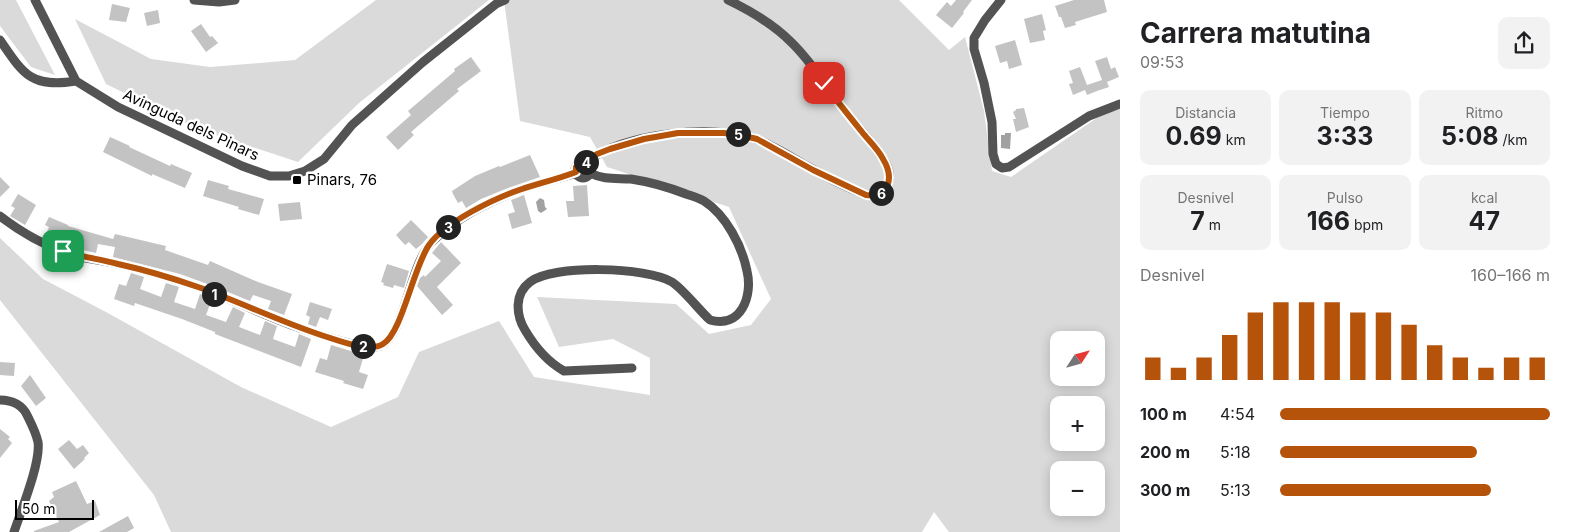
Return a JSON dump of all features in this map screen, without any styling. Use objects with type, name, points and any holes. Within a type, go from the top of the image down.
[{"type":"street","points":[[0,40],[23,72],[36,80],[60,84],[76,81],[35,0]]},
{"type":"street","points":[[194,0],[220,2],[235,0]]},
{"type":"street","name":"Avinguda dels Pinars","points":[[76,81],[118,107],[242,166],[270,176],[278,177],[297,174],[324,159],[352,125],[423,62],[496,4],[505,0]]},
{"type":"street","points":[[576,172],[576,167],[579,163],[587,162],[597,154],[644,139],[678,133],[724,133],[757,139],[813,170],[866,195],[873,196],[885,190],[888,185],[889,174],[883,159],[809,62],[792,42],[778,30],[762,18],[728,0]]},
{"type":"street","points":[[1001,0],[974,38],[974,48],[992,122],[993,154],[996,164],[1002,168],[1009,167],[1089,116],[1120,104]]},
{"type":"street","points":[[576,172],[582,177],[587,177],[590,173],[590,166],[587,162]]},
{"type":"street","points":[[0,216],[28,234],[76,256],[117,264],[168,278],[199,288],[288,324],[330,338],[370,348],[378,346],[390,338],[396,328],[419,263],[429,244],[446,228],[506,195],[560,179],[576,172]]},
{"type":"street","points":[[590,173],[602,178],[663,184],[703,200],[716,211],[733,234],[747,272],[748,290],[742,310],[736,317],[727,322],[718,323],[710,320],[673,283],[643,274],[602,270],[570,271],[541,276],[531,281],[525,287],[518,301],[517,308],[521,323],[546,358],[556,367],[564,372],[632,368]]},
{"type":"street","points":[[0,400],[8,400],[19,405],[27,413],[34,427],[38,443],[36,464],[14,532]]},
{"type":"shaded area","points":[[0,0],[16,0],[55,75],[31,67],[0,26]]},
{"type":"shaded area","points":[[376,0],[489,0],[359,103],[298,162],[198,129],[106,84],[75,19],[151,59],[210,67],[295,60]]},
{"type":"shaded area","points":[[504,0],[899,0],[949,50],[965,37],[984,111],[992,171],[1011,177],[1101,115],[1120,109],[1120,532],[949,532],[934,512],[922,532],[171,532],[154,495],[0,300],[0,238],[43,279],[241,387],[331,427],[398,397],[419,352],[499,321],[534,377],[650,395],[650,358],[613,339],[559,347],[537,297],[676,304],[709,334],[751,325],[771,299],[729,207],[607,167],[590,137],[520,121]]},
{"type":"shaded area","points":[[1005,133],[1011,133],[1010,149],[1001,148],[1001,135],[1005,135]]},
{"type":"shaded area","points":[[540,198],[544,200],[547,209],[541,213],[538,211],[536,202]]},
{"type":"building","points":[[956,0],[972,0],[952,28],[936,15],[947,2],[951,6]]},
{"type":"building","points":[[1074,0],[1104,0],[1107,12],[1075,22],[1076,25],[1065,28],[1055,6]]},
{"type":"building","points":[[112,4],[130,8],[126,22],[109,20]]},
{"type":"building","points":[[158,10],[160,23],[147,26],[144,13]]},
{"type":"building","points":[[1042,14],[1046,30],[1043,31],[1045,40],[1030,43],[1024,19]]},
{"type":"building","points":[[201,24],[210,37],[212,36],[218,43],[206,52],[191,31]]},
{"type":"building","points":[[1015,40],[1022,65],[1009,69],[1007,61],[1000,63],[995,46]]},
{"type":"building","points":[[471,57],[481,71],[457,89],[459,91],[411,132],[414,135],[398,150],[386,137],[411,115],[408,111],[455,71],[454,69]]},
{"type":"building","points":[[1107,57],[1111,69],[1115,67],[1119,77],[1107,82],[1109,87],[1087,95],[1085,90],[1073,95],[1069,84],[1073,83],[1069,71],[1080,67],[1087,85],[1102,80],[1095,61]]},
{"type":"building","points":[[1024,108],[1029,127],[1016,132],[1013,119],[1016,119],[1013,112],[1016,109]]},
{"type":"building","points":[[110,137],[170,166],[171,164],[192,173],[185,188],[152,174],[152,176],[103,152]]},
{"type":"building","points":[[530,155],[540,177],[481,199],[466,208],[462,201],[458,203],[452,191],[475,176]]},
{"type":"building","points":[[0,177],[10,187],[0,197]]},
{"type":"building","points":[[208,180],[229,186],[228,189],[264,199],[259,215],[203,196]]},
{"type":"building","points":[[587,185],[589,216],[568,217],[566,201],[574,201],[573,186]]},
{"type":"building","points":[[18,194],[36,205],[25,225],[10,216],[15,208],[11,206]]},
{"type":"building","points":[[524,195],[532,223],[512,229],[508,214],[515,212],[511,200]]},
{"type":"building","points":[[300,202],[302,219],[280,221],[278,204]]},
{"type":"building","points":[[49,217],[68,226],[113,239],[115,234],[166,246],[165,250],[208,265],[210,261],[258,282],[292,294],[284,315],[268,309],[271,301],[253,295],[250,301],[180,274],[113,257],[115,247],[98,244],[96,253],[79,249],[82,239],[64,235],[61,243],[45,236],[49,227],[45,225]]},
{"type":"building","points":[[411,220],[428,237],[416,249],[409,242],[405,245],[396,235]]},
{"type":"building","points":[[441,242],[461,263],[437,287],[453,305],[442,315],[417,286],[420,278],[424,275],[425,277],[441,261],[432,253]]},
{"type":"building","points":[[387,264],[409,271],[404,288],[394,285],[393,288],[383,285],[384,283],[381,282]]},
{"type":"building","points":[[131,273],[144,277],[140,289],[161,297],[166,283],[179,287],[174,302],[195,309],[200,294],[212,299],[206,315],[226,322],[233,307],[245,313],[239,327],[260,335],[265,321],[277,326],[273,339],[295,347],[299,334],[311,339],[301,367],[215,334],[215,332],[182,319],[135,303],[134,306],[114,299],[119,284],[126,286]]},
{"type":"building","points":[[310,302],[332,309],[328,320],[320,317],[316,327],[308,324],[310,317],[306,315]]},
{"type":"building","points":[[331,345],[364,355],[359,372],[368,375],[363,389],[315,372],[320,358],[327,360]]},
{"type":"building","points":[[0,362],[15,363],[14,376],[0,375]]},
{"type":"building","points":[[30,375],[46,398],[36,406],[21,386]]},
{"type":"building","points":[[0,429],[10,437],[8,439],[12,443],[0,458]]},
{"type":"building","points":[[69,440],[77,449],[83,445],[89,453],[74,469],[58,449]]},
{"type":"building","points":[[76,481],[87,504],[95,501],[100,515],[69,532],[34,532],[59,522],[49,501],[54,497],[52,492]]},
{"type":"building","points":[[128,516],[134,528],[127,532],[99,532]]},
{"type":"place","name":"Pinars, 76","points":[[297,180]]},
{"type":"route","points":[[63,251],[76,256],[160,275],[199,288],[288,324],[330,338],[370,348],[385,343],[390,338],[396,328],[419,263],[429,244],[446,228],[506,195],[560,179],[576,172],[576,167],[579,163],[587,162],[597,154],[610,149],[644,139],[678,133],[740,135],[757,139],[853,190],[866,195],[880,194],[888,185],[889,174],[883,159],[824,83]]}]
